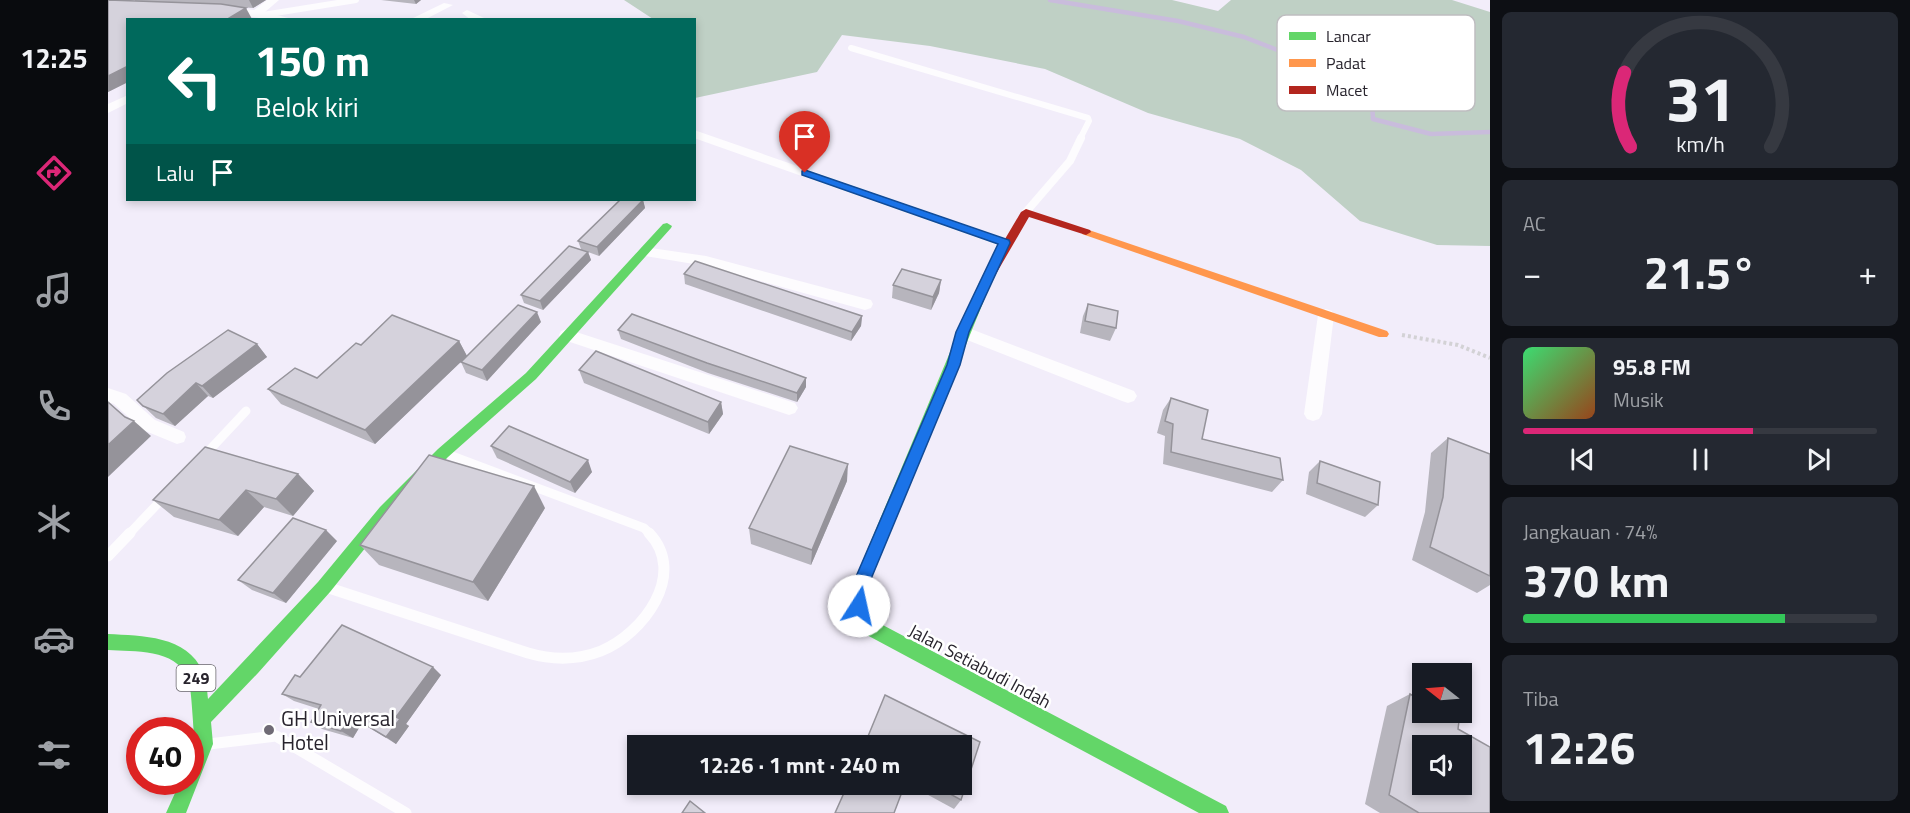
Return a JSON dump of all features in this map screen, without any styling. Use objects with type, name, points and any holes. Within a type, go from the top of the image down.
[{"type":"street","points":[[211,10],[263,16],[273,0]]},
{"type":"street","points":[[419,18],[448,5]]},
{"type":"street","points":[[466,13],[476,18]]},
{"type":"street","points":[[108,109],[126,100]]},
{"type":"street","points":[[696,135],[1005,243]]},
{"type":"street","points":[[1026,212],[1383,334]]},
{"type":"street","name":"Jalan Setiabudi Indah","points":[[1026,212],[1005,243],[963,332],[954,365],[863,579],[859,606],[871,628],[909,650],[1219,813]]},
{"type":"street","points":[[203,717],[252,667],[324,587],[385,512],[443,453],[531,376],[667,226]]},
{"type":"street","points":[[644,252],[706,261],[865,304]]},
{"type":"street","points":[[1313,414],[1326,315]]},
{"type":"street","points":[[963,332],[1128,396]]},
{"type":"street","points":[[567,335],[789,408]]},
{"type":"street","points":[[108,395],[120,399],[149,425],[177,437]]},
{"type":"street","name":"249","points":[[108,642],[154,645],[180,655],[196,675],[202,717]]},
{"type":"street","name":"249","points":[[176,813],[183,795]]},
{"type":"lane","points":[[263,16],[356,0]]},
{"type":"lane","points":[[851,48],[1088,118],[1089,121],[1070,161],[1026,212]]},
{"type":"lane","points":[[198,462],[246,411]]},
{"type":"lane","points":[[324,587],[439,626],[552,658],[586,657],[605,651],[642,621],[656,600],[665,561],[657,540],[645,528],[443,453]]},
{"type":"lane","points":[[108,556],[173,488]]},
{"type":"lane","points":[[204,744],[276,736],[406,813]]},
{"type":"path","points":[[1383,334],[1439,340],[1490,358]]},
{"type":"green space","points":[[624,0],[1172,0],[1218,11],[1231,0],[1452,0],[1490,12],[1490,246],[1437,245],[1360,221],[1301,170],[1240,139],[1148,113],[1045,69],[930,46],[842,35],[817,72],[696,98],[696,18],[651,18]]},
{"type":"building","points":[[108,0],[221,4],[246,8],[229,18],[126,18],[126,67],[108,76]]},
{"type":"building","points":[[619,201],[642,201],[597,247],[578,241]]},
{"type":"building","points":[[569,246],[588,252],[540,301],[521,295]]},
{"type":"building","points":[[695,261],[862,316],[852,332],[684,274]]},
{"type":"building","points":[[902,269],[941,280],[933,297],[893,285]]},
{"type":"building","points":[[1088,304],[1118,311],[1116,328],[1085,321]]},
{"type":"building","points":[[518,305],[537,312],[482,370],[461,362]]},
{"type":"building","points":[[632,314],[806,378],[797,393],[618,330]]},
{"type":"building","points":[[392,315],[459,341],[365,430],[268,389],[295,368],[317,378],[356,343],[361,345]]},
{"type":"building","points":[[228,330],[257,344],[202,386],[196,383],[163,414],[143,406],[137,400],[167,373]]},
{"type":"building","points":[[596,351],[721,402],[708,422],[579,370]]},
{"type":"building","points":[[1171,398],[1208,410],[1202,439],[1280,458],[1283,480],[1171,452],[1173,424],[1165,421]]},
{"type":"building","points":[[108,402],[125,417],[134,421],[108,445]]},
{"type":"building","points":[[509,426],[588,460],[570,482],[491,446]]},
{"type":"building","points":[[1448,438],[1490,454],[1490,576],[1430,547],[1443,497]]},
{"type":"building","points":[[790,446],[848,464],[812,550],[749,528]]},
{"type":"building","points":[[205,447],[298,474],[276,499],[246,490],[219,520],[153,500]]},
{"type":"building","points":[[429,455],[534,486],[473,582],[360,545]]},
{"type":"building","points":[[1320,461],[1380,482],[1378,505],[1317,483]]},
{"type":"building","points":[[293,518],[326,530],[273,593],[238,580]]},
{"type":"building","points":[[342,625],[433,667],[396,717],[400,719],[386,737],[351,716],[341,731],[311,722],[321,705],[282,694],[295,675],[300,677]]},
{"type":"building","points":[[1410,694],[1412,695],[1412,723],[1459,723],[1458,729],[1469,735],[1412,735],[1412,795],[1472,795],[1472,737],[1490,747],[1490,813],[1419,813],[1389,795]]},
{"type":"building","points":[[885,695],[966,735],[869,735]]},
{"type":"building","points":[[972,738],[980,742],[972,766]]},
{"type":"building","points":[[843,795],[901,795],[894,813],[835,813]]},
{"type":"building","points":[[952,795],[963,795],[961,800]]},
{"type":"building","points":[[690,801],[705,813],[682,813]]},
{"type":"waterway","points":[[1050,0],[1178,21],[1244,37],[1277,50]]},
{"type":"waterway","points":[[1372,111],[1373,119],[1431,134],[1490,132]]},
{"type":"traffic: fast","points":[[203,717],[252,667],[324,587],[385,512],[443,453],[531,376],[667,226]]},
{"type":"traffic: fast","points":[[985,283],[863,579],[859,606],[871,628],[1219,813]]},
{"type":"traffic: fast","points":[[108,642],[154,645],[180,655],[196,675],[201,717]]},
{"type":"traffic: fast","points":[[176,813],[184,795]]},
{"type":"traffic: slow","points":[[1086,232],[1383,334]]},
{"type":"traffic: jam","points":[[985,283],[1026,212],[1086,232]]},
{"type":"place","name":"GH Universal Hotel","points":[[269,730]]},
{"type":"route","points":[[805,173],[1005,243],[963,332],[954,365],[863,579],[859,606]]}]
